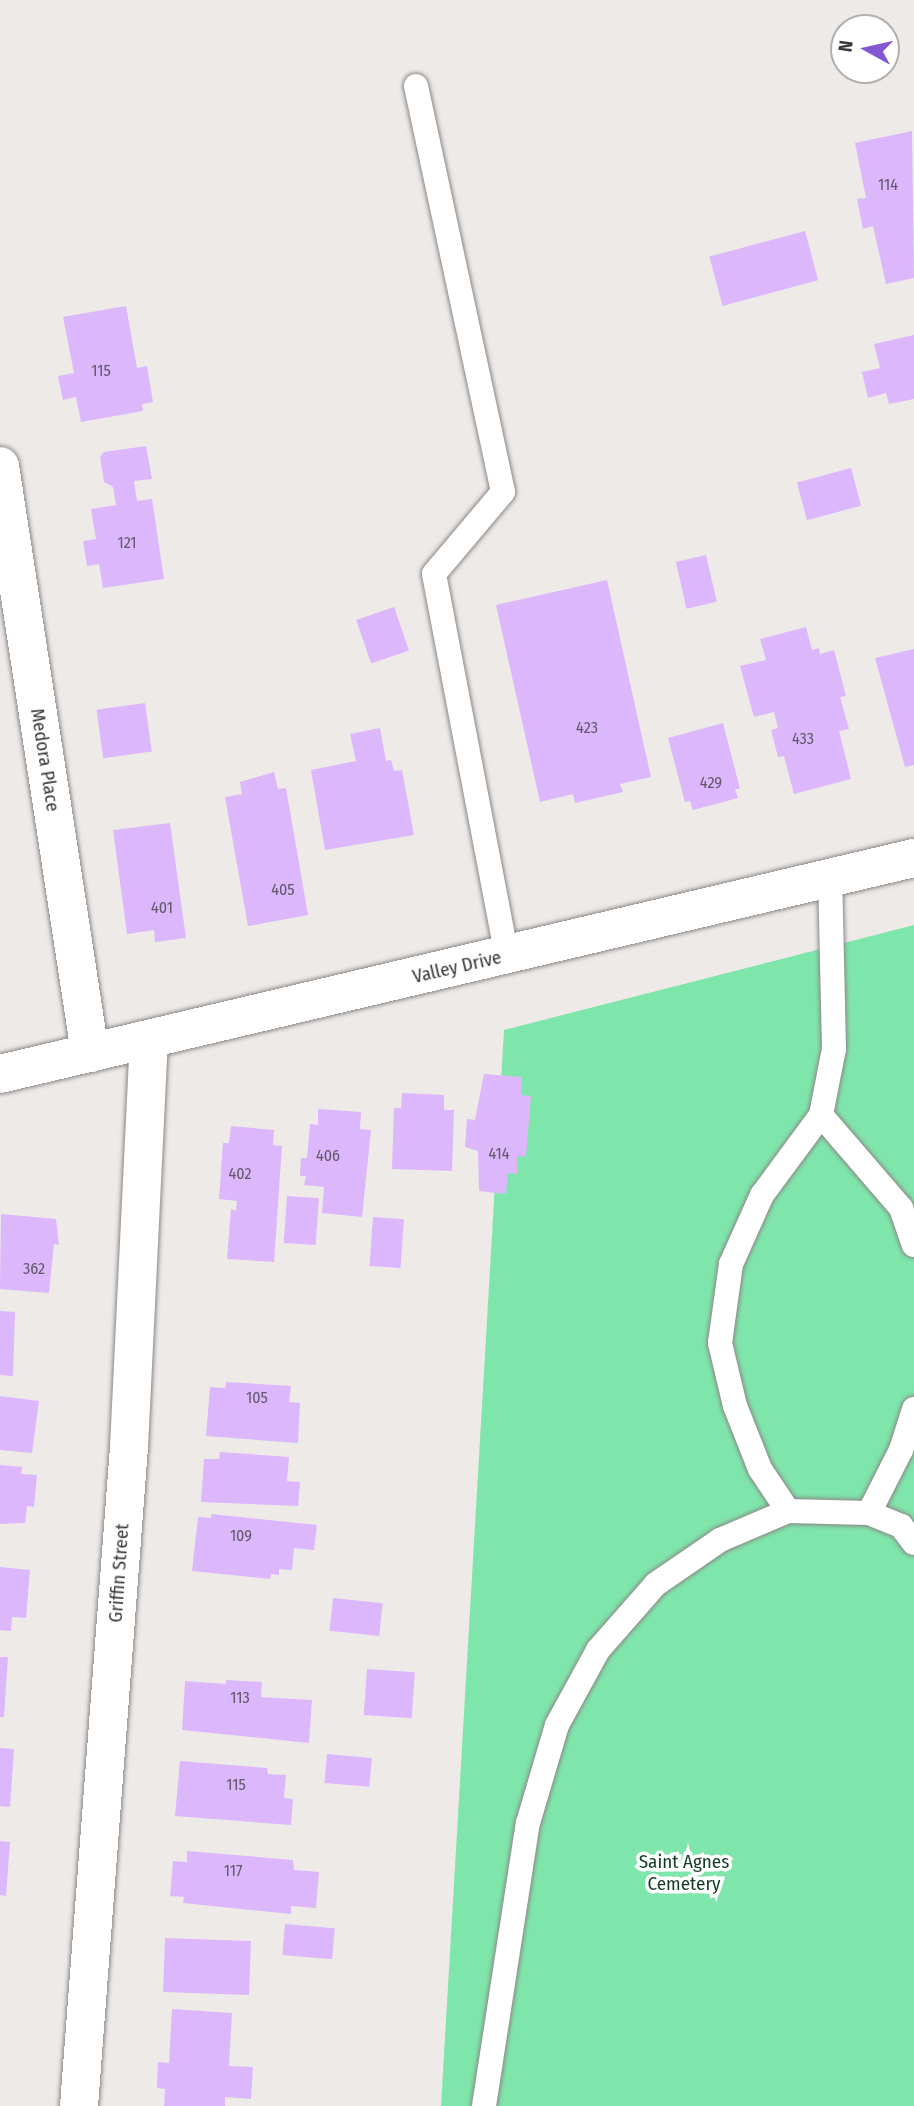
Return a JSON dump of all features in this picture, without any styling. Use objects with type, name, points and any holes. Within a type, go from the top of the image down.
[{"type":"street","name":"Medora Place","points":[[0,467],[90,1053]]},
{"type":"street","name":"Valley Drive","points":[[0,1074],[914,858]]},
{"type":"street","name":"Griffin Street","points":[[79,2106],[129,1447],[149,1039]]},
{"type":"lane","points":[[416,86],[502,492],[434,574],[507,955]]},
{"type":"lane","points":[[788,1511],[760,1469],[735,1406],[720,1343],[731,1264],[762,1195],[821,1115],[834,1049],[830,878]]},
{"type":"lane","points":[[821,1115],[901,1208],[914,1245]]},
{"type":"lane","points":[[869,1513],[901,1450],[914,1409]]},
{"type":"lane","points":[[484,2106],[528,1823],[557,1725],[598,1650],[656,1584],[720,1540],[788,1511],[869,1513],[901,1526],[914,1544]]},
{"type":"green space","name":"Saint Agnes Cemetery","points":[[914,925],[914,2106],[441,2106],[504,1030]]},
{"type":"building","points":[[912,131],[914,278],[886,284],[873,226],[863,229],[857,199],[866,198],[855,143]]},
{"type":"building","points":[[805,231],[818,280],[723,306],[709,257]]},
{"type":"building","points":[[126,306],[137,368],[147,366],[153,402],[142,404],[143,411],[81,422],[76,397],[63,400],[58,376],[74,373],[63,317]]},
{"type":"building","points":[[914,335],[914,399],[889,404],[886,393],[868,398],[862,372],[880,368],[874,344]]},
{"type":"building","points":[[146,446],[152,479],[134,481],[137,501],[152,499],[164,579],[103,588],[99,564],[87,566],[83,541],[96,539],[91,509],[116,505],[113,487],[104,482],[100,457],[104,452]]},
{"type":"building","points":[[851,468],[861,506],[807,520],[797,482]]},
{"type":"building","points":[[706,555],[717,602],[687,609],[676,562]]},
{"type":"building","points":[[607,580],[651,777],[620,784],[623,792],[575,803],[573,794],[540,802],[496,605]]},
{"type":"building","points":[[394,607],[409,650],[371,664],[356,620]]},
{"type":"building","points":[[806,627],[812,650],[819,648],[820,654],[834,650],[846,696],[840,697],[849,729],[839,731],[851,779],[794,794],[784,756],[778,757],[771,730],[778,728],[774,712],[754,717],[740,666],[766,660],[760,639]]},
{"type":"building","points":[[914,649],[914,765],[905,767],[875,658]]},
{"type":"building","points":[[145,703],[152,752],[103,758],[96,710]]},
{"type":"building","points":[[723,723],[740,789],[735,789],[738,798],[693,810],[690,801],[685,802],[668,738]]},
{"type":"building","points":[[380,728],[386,761],[391,760],[394,771],[402,770],[414,835],[325,850],[311,770],[356,761],[350,734]]},
{"type":"building","points":[[274,772],[278,789],[286,788],[308,915],[248,926],[225,797],[242,794],[240,782]]},
{"type":"building","points":[[170,823],[186,938],[155,942],[154,930],[127,934],[113,830]]},
{"type":"building","points":[[484,1074],[522,1077],[521,1095],[531,1096],[526,1157],[517,1156],[517,1174],[508,1173],[506,1194],[479,1191],[478,1151],[465,1147],[467,1119],[475,1120]]},
{"type":"building","points":[[402,1093],[444,1095],[444,1110],[454,1110],[452,1171],[392,1169],[394,1108],[401,1108]]},
{"type":"building","points":[[318,1109],[361,1112],[360,1129],[371,1130],[362,1217],[322,1213],[324,1187],[304,1185],[306,1176],[300,1176],[301,1158],[307,1158],[310,1124],[318,1125]]},
{"type":"building","points":[[231,1126],[274,1130],[273,1145],[282,1146],[274,1262],[227,1259],[231,1209],[236,1211],[237,1201],[219,1199],[223,1143],[229,1143]]},
{"type":"building","points":[[287,1196],[319,1198],[316,1245],[284,1243]]},
{"type":"building","points":[[1,1214],[56,1219],[59,1245],[54,1244],[49,1293],[0,1289]]},
{"type":"building","points":[[373,1217],[404,1219],[401,1268],[370,1266]]},
{"type":"building","points":[[0,1311],[15,1312],[13,1376],[0,1375]]},
{"type":"building","points":[[226,1382],[291,1386],[289,1402],[300,1403],[298,1443],[206,1436],[210,1387],[225,1388]]},
{"type":"building","points":[[0,1396],[39,1401],[32,1453],[0,1450]]},
{"type":"building","points":[[220,1452],[289,1457],[287,1481],[300,1482],[298,1506],[201,1502],[204,1459],[219,1459]]},
{"type":"building","points":[[0,1465],[22,1467],[21,1474],[37,1475],[34,1507],[27,1506],[25,1523],[0,1524]]},
{"type":"building","points":[[211,1514],[317,1525],[314,1550],[294,1548],[292,1570],[279,1569],[279,1575],[271,1574],[270,1579],[192,1571],[198,1517],[211,1518]]},
{"type":"building","points":[[0,1567],[30,1570],[26,1618],[12,1617],[11,1631],[0,1630]]},
{"type":"building","points":[[333,1598],[383,1603],[379,1636],[330,1631]]},
{"type":"building","points":[[0,1657],[8,1657],[4,1717],[0,1717]]},
{"type":"building","points":[[367,1669],[415,1672],[412,1718],[364,1715]]},
{"type":"building","points":[[226,1680],[262,1682],[261,1697],[312,1700],[309,1743],[182,1730],[185,1681],[226,1684]]},
{"type":"building","points":[[0,1748],[14,1749],[10,1807],[0,1806]]},
{"type":"building","points":[[327,1754],[372,1758],[369,1787],[324,1783]]},
{"type":"building","points":[[180,1761],[267,1768],[268,1774],[286,1775],[284,1798],[293,1799],[291,1825],[175,1816]]},
{"type":"building","points":[[0,1841],[10,1842],[6,1896],[0,1895]]},
{"type":"building","points":[[187,1851],[293,1860],[294,1870],[319,1872],[316,1908],[291,1906],[291,1914],[183,1903],[184,1897],[170,1896],[173,1861],[187,1862]]},
{"type":"building","points":[[285,1924],[335,1928],[332,1959],[282,1955]]},
{"type":"building","points":[[165,1938],[251,1941],[249,1995],[163,1992]]},
{"type":"building","points":[[172,2009],[232,2013],[229,2066],[253,2067],[251,2099],[225,2097],[225,2106],[164,2106],[165,2089],[157,2088],[158,2062],[169,2063]]}]
